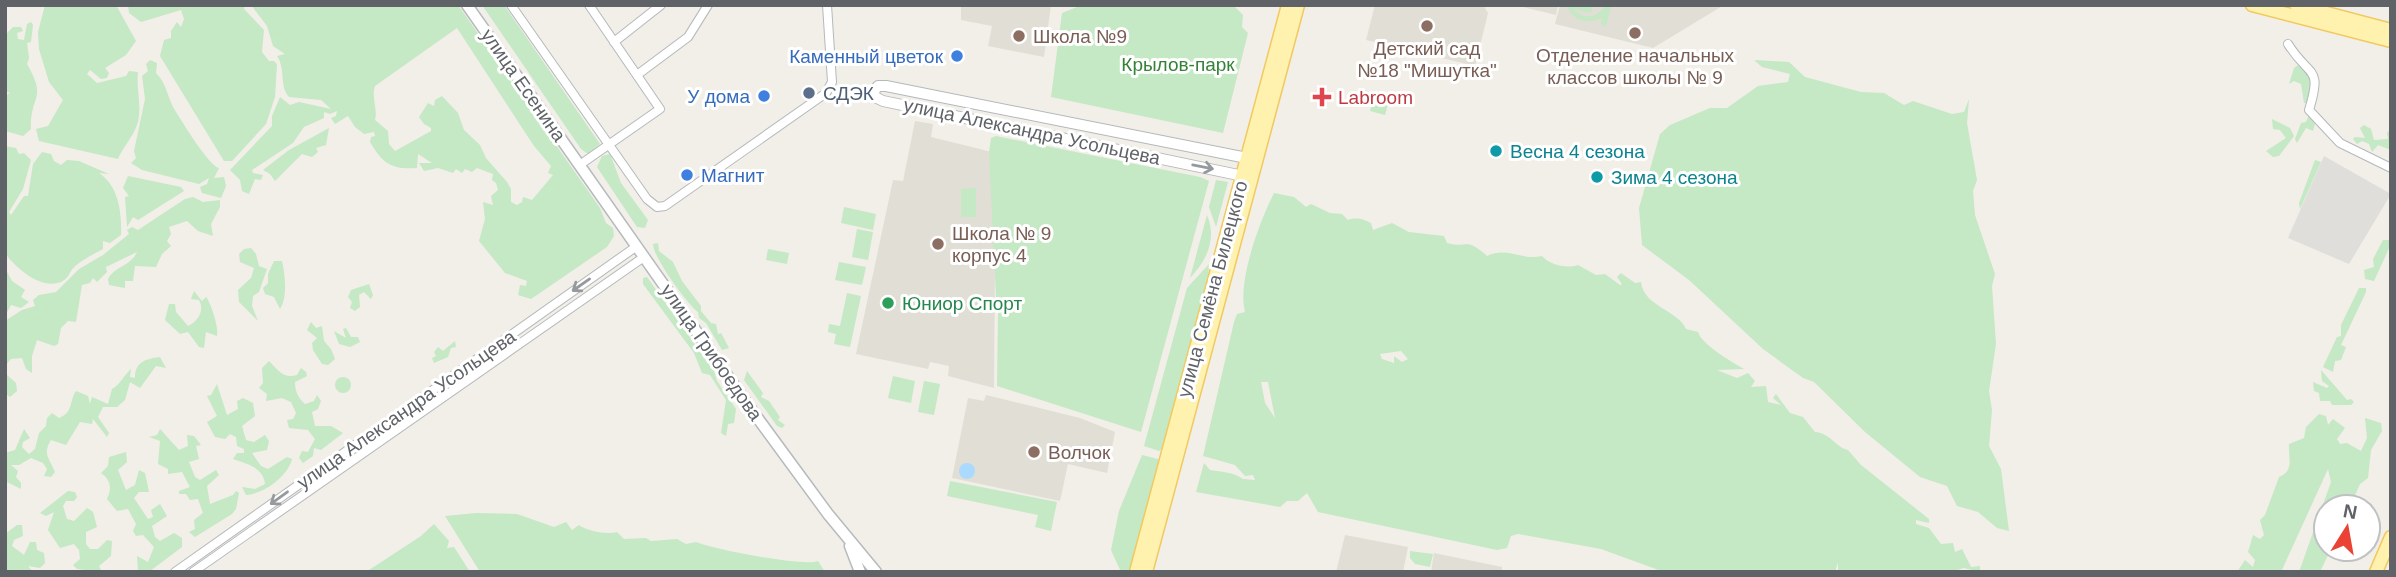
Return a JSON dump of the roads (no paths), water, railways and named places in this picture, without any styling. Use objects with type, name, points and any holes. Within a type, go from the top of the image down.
[{"type":"main road","name":"улица Есенина","points":[[467,5],[581,164]]},
{"type":"main road","name":"улица Семёна Билецкого","points":[[1136,572],[1252,159],[1288,5]]},
{"type":"main road","points":[[1252,159],[1262,145],[1298,5]]},
{"type":"main road","points":[[2252,5],[2391,41]]},
{"type":"main road","points":[[2296,5],[2391,30]]},
{"type":"main road","name":"улица Грибоедова","points":[[581,164],[644,257],[846,537]]},
{"type":"main road","name":"улица Семёна Билецкого","points":[[1146,572],[1247,177]]},
{"type":"main road","points":[[846,537],[860,572]]},
{"type":"main road","points":[[846,537],[876,572]]},
{"type":"main road","points":[[2376,572],[2391,537]]},
{"type":"street","points":[[511,5],[652,205],[665,206],[826,93],[832,78],[827,5]]},
{"type":"street","points":[[581,164],[660,109],[589,5]]},
{"type":"street","points":[[614,42],[661,5]]},
{"type":"street","points":[[637,75],[688,37],[708,5]]},
{"type":"street","points":[[2288,44],[2316,76],[2309,110],[2340,143],[2391,168]]},
{"type":"street","name":"улица Александра Усольцева","points":[[1247,177],[883,101],[875,97],[874,90],[878,86],[886,86],[1252,159]]},
{"type":"street","name":"улица Александра Усольцева","points":[[175,572],[637,246]]},
{"type":"street","name":"улица Александра Усольцева","points":[[193,572],[644,257]]},
{"type":"water","points":[[964,463],[970,463],[975,471],[973,477],[964,479],[959,474],[959,468]]},
{"type":"place","name":"Детский сад №18 \"Мишутка\"","points":[[1427,26]]},
{"type":"place","name":"Отделение начальных классов школы № 9","points":[[1635,33]]},
{"type":"place","name":"Школа №9","points":[[1019,36]]},
{"type":"place","name":"Каменный цветок","points":[[957,56]]},
{"type":"place","name":"СДЭК","points":[[809,93]]},
{"type":"place","name":"У дома","points":[[764,96]]},
{"type":"place","name":"Labroom","points":[[1322,97]]},
{"type":"place","name":"Весна 4 сезона","points":[[1496,151]]},
{"type":"place","name":"Магнит","points":[[687,175]]},
{"type":"place","name":"Зима 4 сезона","points":[[1597,177]]},
{"type":"place","name":"Школа № 9 корпус 4","points":[[938,244]]},
{"type":"place","name":"Юниор Спорт","points":[[888,303]]},
{"type":"place","name":"Волчок","points":[[1034,452]]},
{"type":"park label","name":"Крылов-парк","points":[[1178,64]]}]
